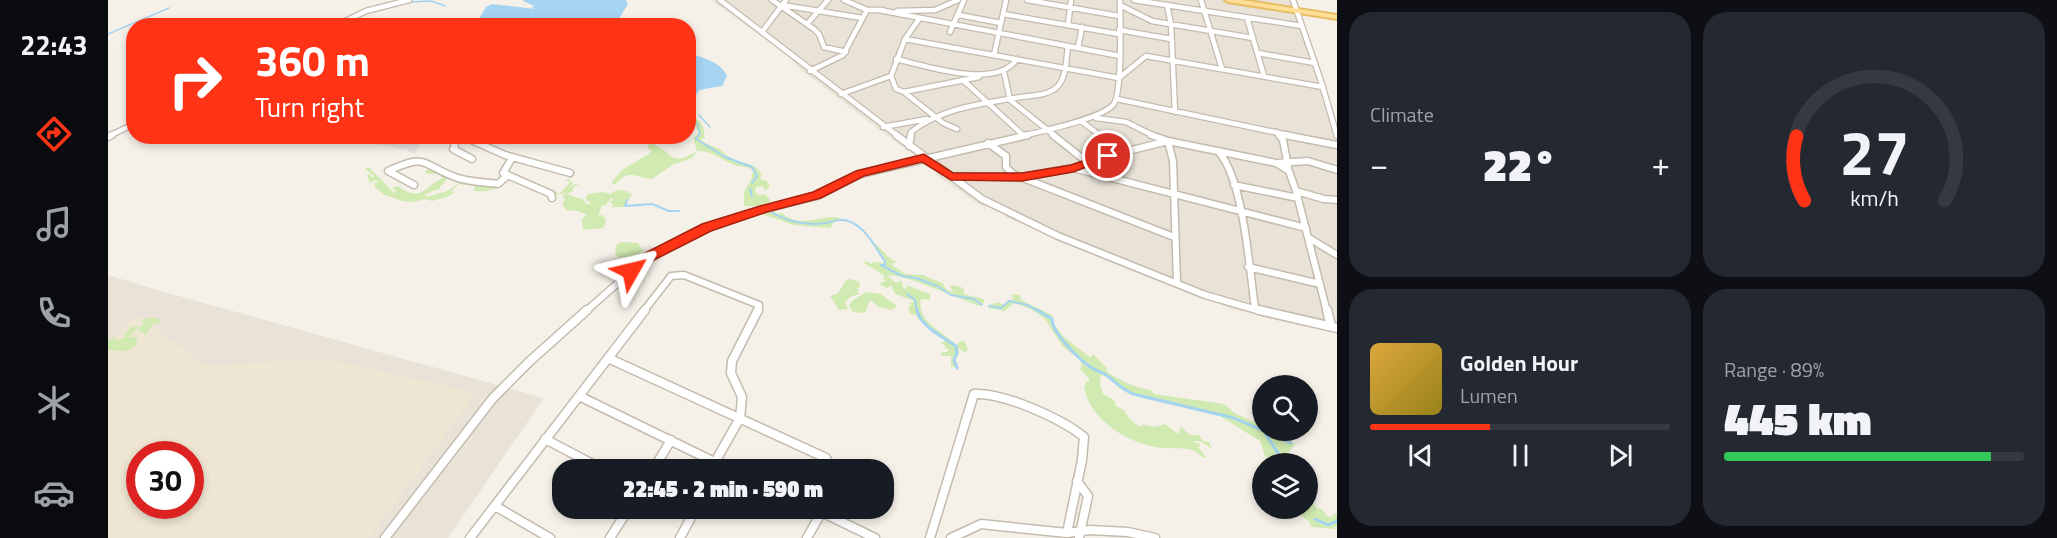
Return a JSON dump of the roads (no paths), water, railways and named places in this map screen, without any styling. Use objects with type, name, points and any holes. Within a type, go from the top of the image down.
[{"type":"main road","points":[[1228,0],[1295,5],[1337,17]]},
{"type":"main road","points":[[1269,0],[1337,11]]},
{"type":"street","points":[[352,18],[366,11],[410,0]]},
{"type":"street","points":[[720,0],[810,71],[982,200],[1017,218],[1205,295],[1282,317],[1334,327],[1286,162],[1284,142],[1276,132]]},
{"type":"street","points":[[772,0],[820,11],[834,10],[862,18]]},
{"type":"street","points":[[807,24],[828,0]]},
{"type":"street","points":[[844,0],[867,10],[927,11],[946,7],[958,0]]},
{"type":"street","points":[[950,32],[959,15],[963,0]]},
{"type":"street","points":[[994,55],[1006,0]]},
{"type":"street","points":[[1027,0],[1119,16]]},
{"type":"street","points":[[1068,25],[1071,0]]},
{"type":"street","points":[[1134,0],[1302,26]]},
{"type":"street","points":[[1201,0],[1222,69]]},
{"type":"street","points":[[386,538],[493,398],[645,259],[706,228],[764,208],[817,195],[860,174],[1024,136],[1091,118],[1110,110],[1117,99],[1119,78],[1120,3],[1148,20],[1253,38]]},
{"type":"street","points":[[762,32],[783,4]]},
{"type":"street","points":[[783,4],[796,18]]},
{"type":"street","points":[[1167,5],[1171,24],[1175,112]]},
{"type":"street","points":[[1295,5],[1323,87],[1337,137]]},
{"type":"street","points":[[1179,12],[1191,9]]},
{"type":"street","points":[[810,71],[841,57],[846,52],[867,10]]},
{"type":"street","points":[[879,10],[1120,56]]},
{"type":"street","points":[[1003,14],[1171,39]]},
{"type":"street","points":[[774,17],[781,15],[796,18],[819,34],[824,47],[846,52]]},
{"type":"street","points":[[959,15],[1001,23]]},
{"type":"street","points":[[1171,24],[1174,17]]},
{"type":"street","points":[[1247,18],[1264,76]]},
{"type":"street","points":[[919,19],[905,39],[891,76],[896,89],[904,92],[932,118],[957,129]]},
{"type":"street","points":[[1078,48],[1082,27]]},
{"type":"street","points":[[905,39],[1119,78]]},
{"type":"street","points":[[883,126],[932,118],[988,102],[1010,100],[1051,91],[1061,84],[1068,46]]},
{"type":"street","points":[[1258,53],[1315,63]]},
{"type":"street","points":[[1119,78],[1144,56],[1323,87]]},
{"type":"street","points":[[896,59],[984,76]]},
{"type":"street","points":[[904,92],[1004,72],[1014,67],[1017,60]]},
{"type":"street","points":[[1004,72],[1010,100],[1088,162]]},
{"type":"street","points":[[841,94],[891,76]]},
{"type":"street","points":[[963,80],[1024,136]]},
{"type":"street","points":[[1117,99],[1337,146]]},
{"type":"street","points":[[909,146],[911,132],[932,118]]},
{"type":"street","points":[[1091,118],[1116,119],[1168,141],[1272,162],[1314,162],[1337,170]]},
{"type":"street","points":[[1081,121],[1122,153]]},
{"type":"street","points":[[108,136],[126,128]]},
{"type":"street","points":[[1139,128],[1148,140],[1147,146]]},
{"type":"street","points":[[1284,142],[1290,138],[1299,137]]},
{"type":"street","points":[[951,177],[1022,177],[1073,168],[1168,141]]},
{"type":"street","points":[[1168,141],[1173,161],[1177,282]]},
{"type":"street","points":[[988,143],[1006,156],[1008,170],[1174,237]]},
{"type":"street","points":[[454,144],[453,149],[472,159]]},
{"type":"street","points":[[483,144],[513,158],[570,174]]},
{"type":"street","points":[[1218,151],[1229,164],[1241,213],[1255,308]]},
{"type":"street","points":[[1229,164],[1232,158],[1243,156]]},
{"type":"street","points":[[513,158],[502,171],[508,176],[551,194],[552,198]]},
{"type":"street","points":[[414,185],[388,171],[408,162],[425,161],[456,178],[480,183],[498,184],[508,176]]},
{"type":"street","points":[[1272,162],[1289,171]]},
{"type":"street","points":[[1073,168],[1173,196],[1306,228]]},
{"type":"street","points":[[1234,185],[1336,200]]},
{"type":"street","points":[[1309,238],[1337,255]]},
{"type":"street","points":[[1248,267],[1320,284]]},
{"type":"street","points":[[470,538],[679,268]]},
{"type":"street","points":[[671,276],[684,275],[759,305],[758,313],[732,362],[731,373],[742,397],[740,418],[721,459]]},
{"type":"street","points":[[608,358],[826,459]]},
{"type":"street","points":[[930,538],[974,394],[978,392],[993,395],[1079,432],[1084,437],[1085,444],[1077,480],[1074,535]]},
{"type":"street","points":[[579,396],[707,459]]},
{"type":"street","points":[[545,439],[583,459]]},
{"type":"street","points":[[660,459],[671,440]]},
{"type":"street","points":[[1074,535],[1088,496],[1077,480]]},
{"type":"street","points":[[495,506],[550,538]]},
{"type":"street","points":[[610,538],[622,519]]},
{"type":"street","points":[[680,538],[690,519]]},
{"type":"street","points":[[807,538],[818,519]]},
{"type":"street","points":[[838,519],[875,538]]},
{"type":"street","points":[[951,538],[981,524],[1074,535],[1099,531],[1128,532],[1155,538]]},
{"type":"street","points":[[1099,531],[1114,538]]},
{"type":"water","points":[[626,0],[628,4],[619,18],[480,18],[486,7],[492,4],[536,9],[531,7],[535,6],[523,1]]},
{"type":"water","points":[[696,56],[721,67],[727,76],[722,86],[699,90],[696,95]]},
{"type":"waterway","points":[[410,2],[431,1],[445,6]]},
{"type":"waterway","points":[[146,18],[169,8]]},
{"type":"waterway","points":[[108,34],[126,26]]},
{"type":"waterway","points":[[699,115],[710,127]]},
{"type":"waterway","points":[[696,123],[700,133],[698,136]]},
{"type":"waterway","points":[[699,135],[696,139],[725,157],[752,167],[757,176],[752,183]]},
{"type":"waterway","points":[[750,189],[752,196]]},
{"type":"waterway","points":[[627,200],[625,206],[652,204],[669,211],[679,211]]},
{"type":"waterway","points":[[768,210],[788,220],[803,223],[848,221],[865,232],[885,262],[885,265],[881,265],[902,276],[916,278],[937,286],[951,295],[974,299],[982,305]]},
{"type":"waterway","points":[[907,294],[915,300],[917,312]]},
{"type":"waterway","points":[[989,306],[1001,308],[1009,301],[1027,305],[1040,312]]},
{"type":"waterway","points":[[917,310],[927,326],[956,346],[957,353],[954,360],[957,368]]},
{"type":"waterway","points":[[1037,310],[1052,319],[1056,331],[1079,357],[1129,392],[1234,418],[1291,443]]},
{"type":"waterway","points":[[1270,441],[1278,453]]},
{"type":"waterway","points":[[1315,519],[1328,525],[1337,521]]}]
